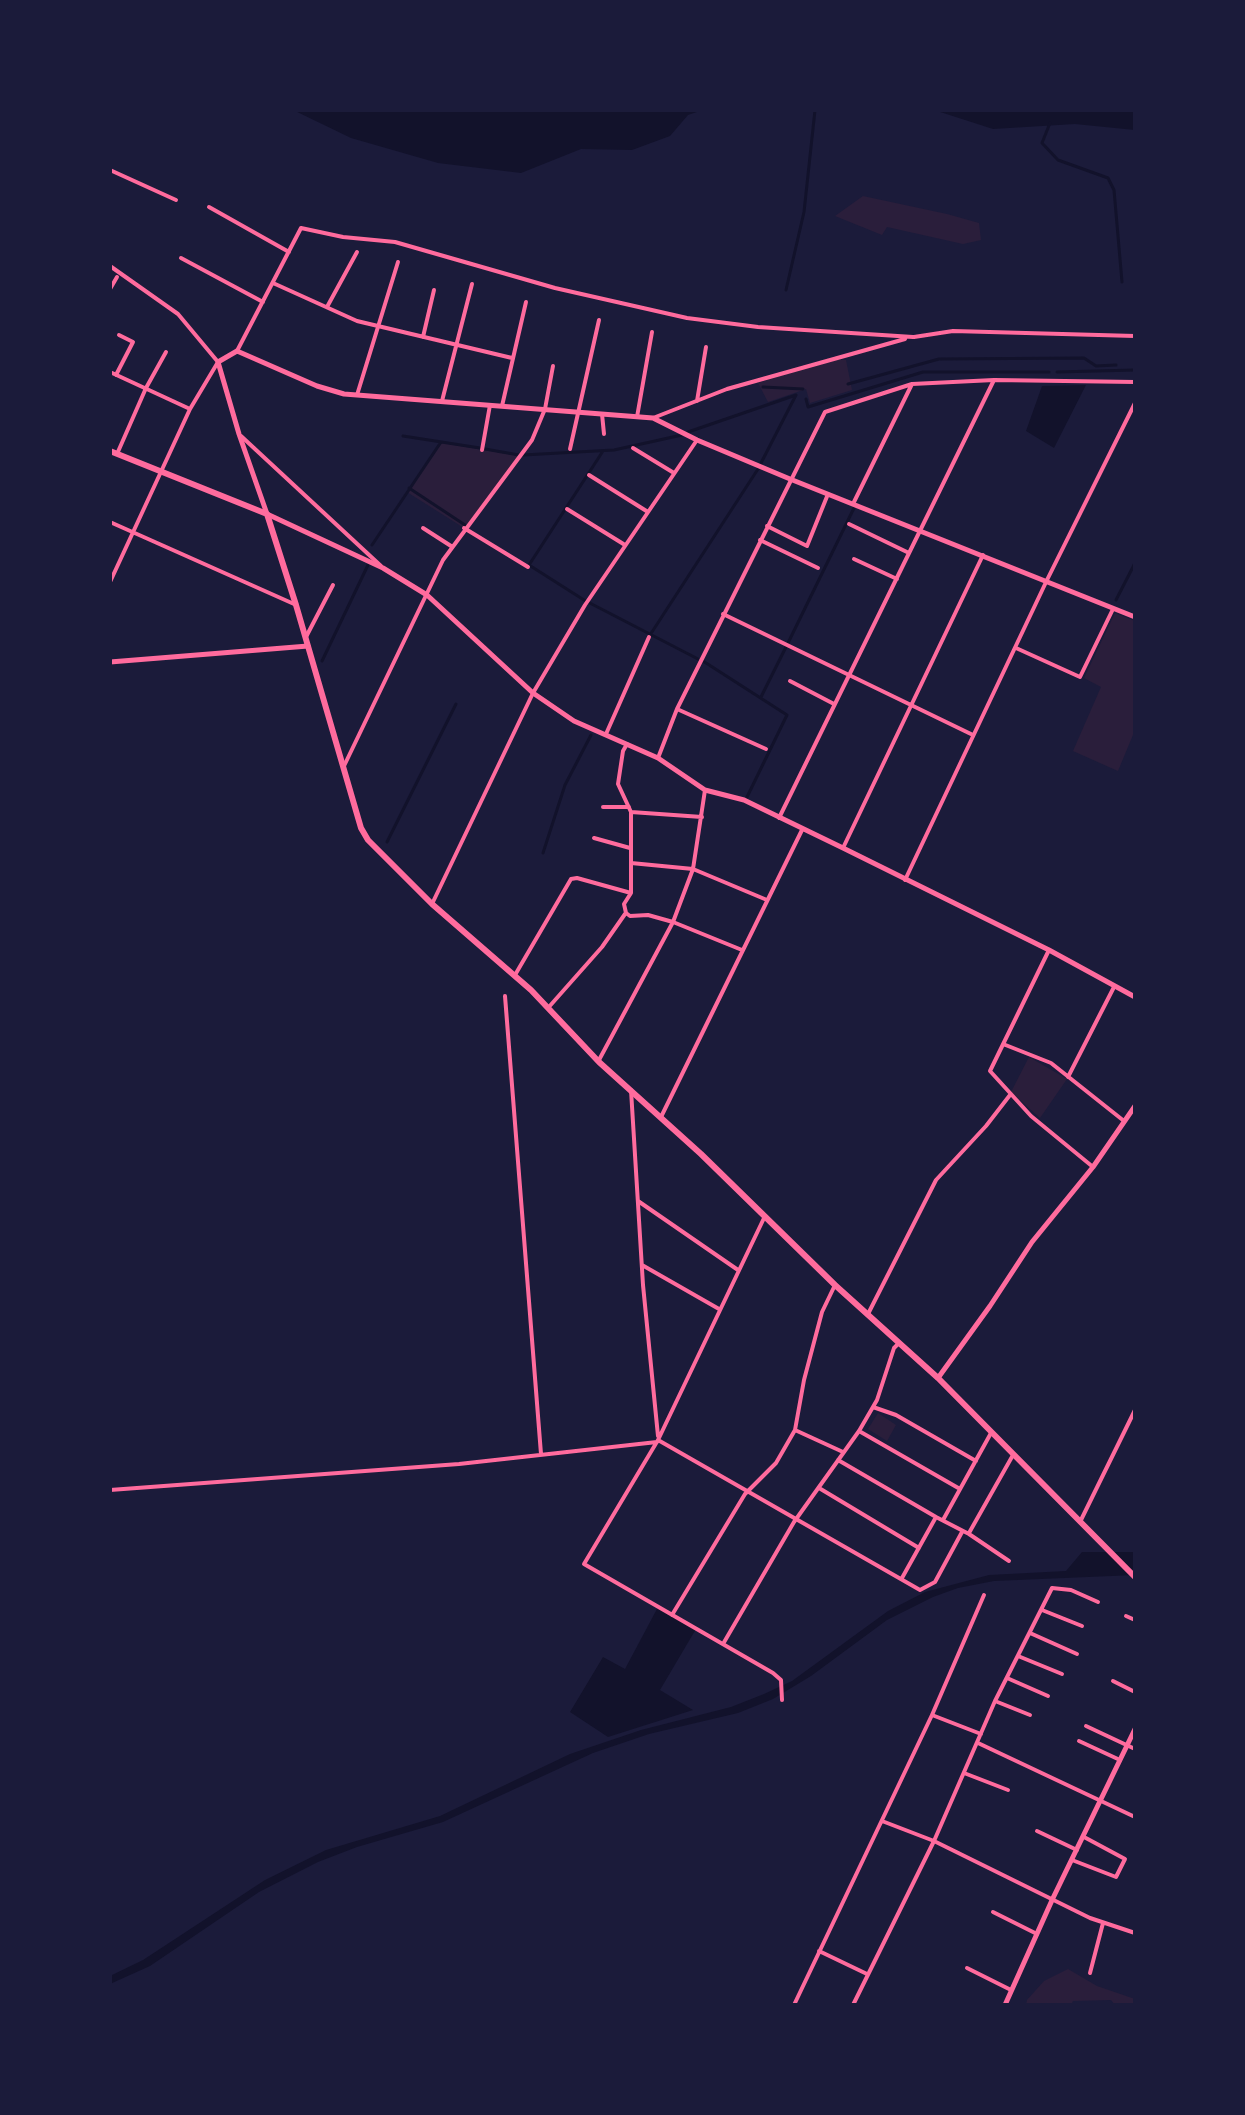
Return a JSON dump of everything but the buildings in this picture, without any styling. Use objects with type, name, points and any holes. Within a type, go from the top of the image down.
[{"type":"main road","points":[[113,453],[267,514],[361,828],[368,840],[432,904],[515,975],[599,1062],[661,1117],[835,1285],[938,1378],[1135,1577]]},
{"type":"street","points":[[110,170],[176,200]]},
{"type":"street","points":[[209,207],[289,252]]},
{"type":"street","points":[[110,582],[190,409],[218,362],[237,351],[301,228],[343,237],[395,242],[555,288],[687,318],[772,328],[913,337]]},
{"type":"street","points":[[327,307],[357,252]]},
{"type":"street","points":[[181,258],[263,302]]},
{"type":"street","points":[[357,395],[398,262]]},
{"type":"street","points":[[110,266],[178,314],[218,362],[267,514],[383,568],[427,595],[533,693],[574,721],[658,758],[705,790],[744,800],[843,848],[1049,950],[1135,997]]},
{"type":"street","points":[[110,289],[117,277]]},
{"type":"street","points":[[273,283],[357,321],[512,358]]},
{"type":"street","points":[[442,401],[472,284]]},
{"type":"street","points":[[423,337],[434,290]]},
{"type":"street","points":[[502,406],[526,302]]},
{"type":"street","points":[[570,449],[599,320]]},
{"type":"street","points":[[653,418],[727,389],[913,337],[953,331],[1135,336]]},
{"type":"street","points":[[637,417],[652,332]]},
{"type":"street","points":[[116,375],[133,342],[119,335]]},
{"type":"street","points":[[697,401],[706,347]]},
{"type":"street","points":[[237,351],[317,386],[357,395],[653,418],[790,479],[1135,617]]},
{"type":"street","points":[[113,453],[166,352]]},
{"type":"street","points":[[343,768],[452,546],[532,440],[545,409],[553,366]]},
{"type":"street","points":[[110,372],[190,409]]},
{"type":"street","points":[[779,818],[994,380]]},
{"type":"street","points":[[658,758],[677,709],[825,412],[912,384],[994,380],[1135,382]]},
{"type":"street","points":[[853,504],[912,384]]},
{"type":"street","points":[[905,880],[1135,403]]},
{"type":"street","points":[[482,450],[490,405]]},
{"type":"street","points":[[602,414],[604,434]]},
{"type":"street","points":[[239,434],[383,568]]},
{"type":"street","points":[[432,904],[533,693],[585,605],[697,440]]},
{"type":"street","points":[[633,448],[674,473]]},
{"type":"street","points":[[589,475],[648,512]]},
{"type":"street","points":[[767,526],[807,546],[828,494]]},
{"type":"street","points":[[567,509],[625,545]]},
{"type":"street","points":[[110,522],[296,605]]},
{"type":"street","points":[[849,524],[909,553]]},
{"type":"street","points":[[423,528],[452,546]]},
{"type":"street","points":[[464,528],[528,567]]},
{"type":"street","points":[[760,540],[818,568]]},
{"type":"street","points":[[843,848],[983,555]]},
{"type":"street","points":[[854,559],[897,579]]},
{"type":"street","points":[[306,637],[333,585]]},
{"type":"street","points":[[1016,648],[1080,677],[1113,608]]},
{"type":"street","points":[[723,614],[973,735]]},
{"type":"street","points":[[606,734],[649,637]]},
{"type":"street","points":[[110,662],[309,646]]},
{"type":"street","points":[[790,681],[834,704]]},
{"type":"street","points":[[677,709],[766,749]]},
{"type":"street","points":[[627,744],[618,784],[630,809],[631,893],[624,904],[626,913],[673,922],[742,950]]},
{"type":"street","points":[[599,1062],[673,922],[693,869],[705,790]]},
{"type":"street","points":[[603,807],[702,817]]},
{"type":"street","points":[[661,1117],[802,830]]},
{"type":"street","points":[[594,838],[630,848]]},
{"type":"street","points":[[631,863],[693,869],[767,900]]},
{"type":"street","points":[[515,975],[571,879],[631,893]]},
{"type":"street","points":[[548,1008],[602,947],[626,913]]},
{"type":"street","points":[[1049,950],[990,1071],[1031,1116],[1093,1167]]},
{"type":"street","points":[[1068,1078],[1114,987]]},
{"type":"street","points":[[505,996],[541,1454]]},
{"type":"street","points":[[1003,1044],[1051,1063],[1124,1121]]},
{"type":"street","points":[[631,1090],[642,1265],[658,1440]]},
{"type":"street","points":[[868,1314],[936,1180],[1010,1095]]},
{"type":"street","points":[[938,1378],[1032,1242],[1093,1167],[1135,1106]]},
{"type":"street","points":[[638,1201],[739,1271]]},
{"type":"street","points":[[765,1216],[658,1440],[584,1564],[781,1680],[782,1700]]},
{"type":"street","points":[[642,1265],[719,1309]]},
{"type":"street","points":[[672,1615],[745,1494],[776,1463],[795,1430],[822,1312],[835,1285]]},
{"type":"street","points":[[723,1644],[798,1518],[859,1431],[873,1407],[894,1348],[899,1343]]},
{"type":"street","points":[[873,1407],[896,1415],[976,1461]]},
{"type":"street","points":[[1080,1523],[1135,1410]]},
{"type":"street","points":[[795,1430],[843,1452]]},
{"type":"street","points":[[859,1431],[960,1489]]},
{"type":"street","points":[[943,1520],[991,1433]]},
{"type":"street","points":[[110,1490],[459,1464],[658,1440],[920,1590],[933,1583],[962,1532]]},
{"type":"street","points":[[969,1534],[1013,1455]]},
{"type":"street","points":[[838,1460],[969,1534],[1009,1561]]},
{"type":"street","points":[[819,1488],[919,1548]]},
{"type":"street","points":[[902,1578],[936,1517]]},
{"type":"street","points":[[853,2005],[934,1841],[995,1701],[1052,1588],[1071,1590],[1098,1602]]},
{"type":"street","points":[[794,2005],[932,1715],[984,1595]]},
{"type":"street","points":[[1042,1610],[1082,1626]]},
{"type":"street","points":[[1126,1616],[1135,1620]]},
{"type":"street","points":[[1030,1633],[1077,1654]]},
{"type":"street","points":[[1018,1656],[1062,1674]]},
{"type":"street","points":[[1007,1678],[1048,1696]]},
{"type":"street","points":[[1113,1681],[1135,1692]]},
{"type":"street","points":[[995,1701],[1030,1715]]},
{"type":"street","points":[[932,1715],[981,1734]]},
{"type":"street","points":[[1086,1726],[1135,1749]]},
{"type":"street","points":[[1005,2005],[1135,1729]]},
{"type":"street","points":[[1079,1741],[1120,1760]]},
{"type":"street","points":[[978,1743],[1135,1817]]},
{"type":"street","points":[[964,1773],[1008,1790]]},
{"type":"street","points":[[882,1821],[934,1841],[1103,1923],[1135,1933]]},
{"type":"street","points":[[1037,1831],[1077,1850]]},
{"type":"street","points":[[1072,1860],[1116,1877],[1125,1859],[1084,1837]]},
{"type":"street","points":[[993,1912],[1037,1934]]},
{"type":"street","points":[[1090,1973],[1103,1923]]},
{"type":"street","points":[[819,1951],[867,1974]]},
{"type":"street","points":[[967,1968],[1012,1990]]},
{"type":"shaded area","points":[[293,110],[703,110],[688,115],[670,136],[632,150],[581,149],[521,173],[438,163],[351,138]]},
{"type":"shaded area","points":[[934,110],[1135,110],[1135,130],[1075,124],[993,129]]},
{"type":"shaded area","points":[[863,196],[979,223],[981,240],[963,244],[887,227],[882,235],[835,216]]},
{"type":"shaded area","points":[[831,360],[846,360],[852,390],[810,403],[806,389],[768,402],[758,383]]},
{"type":"shaded area","points":[[1086,385],[1054,448],[1026,431],[1042,386]]},
{"type":"shaded area","points":[[442,443],[520,456],[464,528],[407,492]]},
{"type":"shaded area","points":[[1115,613],[1135,621],[1135,730],[1118,771],[1073,751],[1101,687],[1084,678]]},
{"type":"shaded area","points":[[1029,1057],[1067,1079],[1040,1118],[1011,1092]]},
{"type":"shaded area","points":[[878,1413],[896,1425],[887,1441],[868,1429]]},
{"type":"shaded area","points":[[1082,1552],[1135,1552],[1135,1575],[994,1581],[933,1597],[887,1620],[811,1676],[773,1699],[738,1713],[649,1734],[593,1753],[443,1822],[357,1847],[318,1862],[259,1892],[150,1966],[110,1984],[110,1976],[143,1960],[265,1880],[326,1850],[440,1816],[570,1754],[641,1730],[731,1707],[764,1694],[792,1681],[888,1611],[925,1592],[989,1575],[1066,1571]]},
{"type":"shaded area","points":[[658,1607],[696,1629],[660,1690],[693,1710],[608,1737],[570,1712],[603,1657],[625,1669]]},
{"type":"shaded area","points":[[1068,1969],[1097,1986],[1135,1999],[1135,2005],[1115,2005],[1111,2000],[1073,2001],[1071,2005],[1026,2005],[1044,1981]]},
{"type":"waterway","points":[[786,290],[804,212],[815,110]]},
{"type":"waterway","points":[[1050,123],[1042,143],[1058,160],[1108,178],[1114,190],[1122,282]]},
{"type":"waterway","points":[[848,384],[939,359],[1084,358],[1096,366],[1116,365]]},
{"type":"waterway","points":[[1057,372],[1135,370]]},
{"type":"waterway","points":[[806,399],[808,407],[923,372],[1049,372]]},
{"type":"waterway","points":[[763,387],[803,389]]},
{"type":"waterway","points":[[688,432],[796,395]]},
{"type":"waterway","points":[[760,465],[796,395]]},
{"type":"waterway","points":[[523,455],[614,450],[682,435]]},
{"type":"waterway","points":[[403,436],[480,448]]},
{"type":"waterway","points":[[372,545],[441,442]]},
{"type":"waterway","points":[[485,449],[519,455]]},
{"type":"waterway","points":[[603,451],[529,565],[584,600],[698,659]]},
{"type":"waterway","points":[[650,635],[758,469]]},
{"type":"waterway","points":[[409,488],[465,525]]},
{"type":"waterway","points":[[788,643],[854,508]]},
{"type":"waterway","points":[[1116,600],[1135,563]]},
{"type":"waterway","points":[[322,661],[368,565]]},
{"type":"waterway","points":[[761,697],[786,647]]},
{"type":"waterway","points":[[703,661],[787,715],[747,797]]},
{"type":"waterway","points":[[387,842],[456,704]]},
{"type":"waterway","points":[[543,853],[565,785],[591,735]]}]
